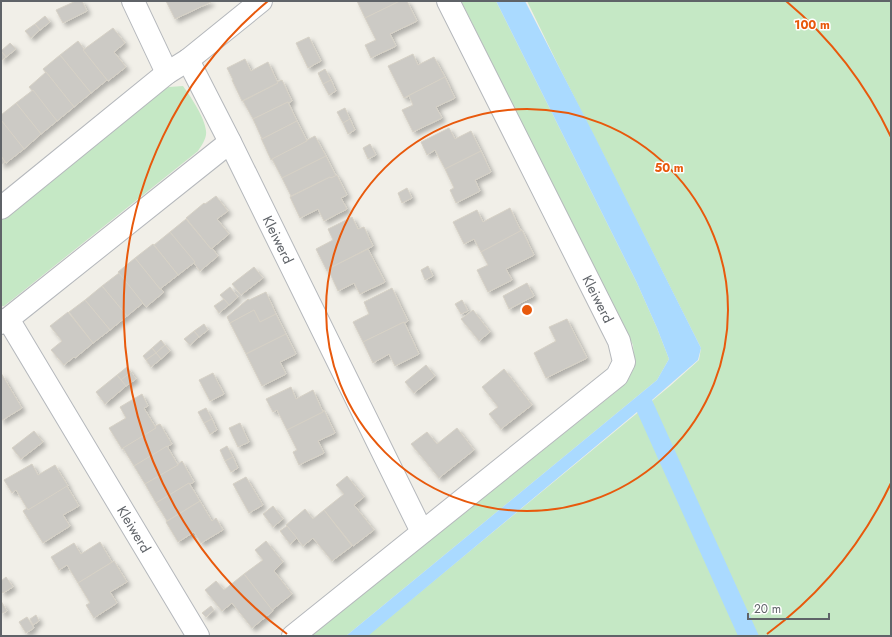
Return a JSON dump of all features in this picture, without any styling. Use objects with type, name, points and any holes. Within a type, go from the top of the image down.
[{"type":"street","points":[[133,1],[167,74]]},
{"type":"street","points":[[1,208],[167,74],[188,60],[261,1]]},
{"type":"street","name":"Kleiwerd","points":[[293,636],[617,376],[624,362],[619,340],[448,1]]},
{"type":"street","name":"Kleiwerd","points":[[188,60],[230,142],[422,532]]},
{"type":"street","name":"Kleiwerd","points":[[198,636],[5,321],[230,142]]},
{"type":"green space","points":[[461,1],[496,1],[637,283],[669,359],[657,380],[346,636],[311,636],[617,391],[628,379],[634,361],[633,345]]},
{"type":"green space","points":[[527,1],[891,1],[891,636],[367,636],[670,386],[699,360],[701,348]]},
{"type":"green space","points":[[183,86],[197,108],[205,126],[206,136],[198,151],[13,299],[4,306],[1,306],[1,219],[161,89]]},
{"type":"water","points":[[496,1],[525,1],[701,348],[698,360],[652,400],[759,636],[738,636],[637,412],[368,636],[346,636],[657,380],[669,359],[637,283]]},
{"type":"building","points":[[76,1],[82,1],[87,11],[63,23],[56,10]]},
{"type":"building","points":[[166,1],[210,1],[211,2],[175,19]]},
{"type":"building","points":[[357,1],[400,1],[365,18]]},
{"type":"building","points":[[400,1],[407,1],[417,21],[390,34],[396,46],[371,58],[365,45],[376,40],[365,18]]},
{"type":"building","points":[[45,16],[50,22],[40,30],[35,24]]},
{"type":"building","points":[[35,24],[40,30],[31,38],[25,31]]},
{"type":"building","points":[[113,28],[125,43],[114,52],[126,67],[108,81],[83,50]]},
{"type":"building","points":[[309,37],[321,61],[308,68],[296,43]]},
{"type":"building","points":[[78,41],[84,49],[83,50],[107,80],[91,93],[60,55]]},
{"type":"building","points":[[10,43],[16,49],[6,57],[1,51]]},
{"type":"building","points":[[1,51],[6,57],[1,61]]},
{"type":"building","points":[[413,54],[418,65],[434,57],[445,77],[404,98],[388,66]]},
{"type":"building","points":[[60,55],[91,93],[74,107],[43,69]]},
{"type":"building","points":[[245,59],[251,71],[268,62],[278,83],[242,101],[227,68]]},
{"type":"building","points":[[325,69],[331,80],[323,84],[318,73]]},
{"type":"building","points":[[46,72],[74,107],[57,121],[29,87]]},
{"type":"building","points":[[445,77],[455,98],[436,107],[442,118],[413,132],[402,110],[413,105],[409,96],[404,98]]},
{"type":"building","points":[[282,80],[292,101],[253,119],[243,101]]},
{"type":"building","points":[[331,80],[336,91],[329,95],[323,84]]},
{"type":"building","points":[[33,90],[57,121],[41,134],[16,103]]},
{"type":"building","points":[[288,102],[297,121],[262,139],[253,119]]},
{"type":"building","points":[[16,103],[41,134],[24,149],[1,120],[1,115]]},
{"type":"building","points":[[345,108],[350,119],[343,123],[337,112]]},
{"type":"building","points":[[350,119],[355,130],[348,134],[343,123]]},
{"type":"building","points":[[1,120],[24,149],[6,163],[1,156]]},
{"type":"building","points":[[297,121],[307,141],[271,160],[261,138],[262,139]]},
{"type":"building","points":[[449,128],[455,139],[471,131],[481,151],[445,169],[435,150],[427,155],[421,142]]},
{"type":"building","points":[[315,136],[326,156],[282,178],[272,159]]},
{"type":"building","points":[[370,144],[376,155],[368,159],[363,148]]},
{"type":"building","points":[[481,151],[491,172],[475,180],[480,191],[456,203],[450,190],[454,188],[445,169]]},
{"type":"building","points":[[1,156],[5,162],[1,165]]},
{"type":"building","points":[[326,156],[336,176],[330,177],[291,196],[282,178]]},
{"type":"building","points":[[337,175],[347,195],[341,198],[347,209],[324,221],[318,209],[300,218],[290,197]]},
{"type":"building","points":[[407,188],[412,198],[402,203],[398,193]]},
{"type":"building","points":[[216,196],[228,211],[217,219],[229,234],[211,249],[186,218],[204,203],[205,204]]},
{"type":"building","points":[[510,208],[521,231],[481,252],[474,239],[464,244],[453,222],[477,210],[483,222]]},
{"type":"building","points":[[352,217],[358,229],[364,227],[373,246],[328,269],[327,271],[316,249],[333,240],[328,229]]},
{"type":"building","points":[[186,219],[218,256],[200,271],[170,232]]},
{"type":"building","points":[[522,230],[534,255],[506,269],[512,280],[488,292],[477,270],[488,265],[481,252]]},
{"type":"building","points":[[170,232],[195,262],[178,275],[154,245]]},
{"type":"building","points":[[153,244],[178,275],[160,289],[135,258]]},
{"type":"building","points":[[368,249],[385,282],[360,294],[354,283],[338,291],[328,269]]},
{"type":"building","points":[[135,258],[164,292],[146,307],[118,272]]},
{"type":"building","points":[[428,266],[433,276],[425,280],[421,270]]},
{"type":"building","points":[[254,267],[263,278],[241,295],[232,284]]},
{"type":"building","points":[[119,273],[143,303],[127,316],[102,286]]},
{"type":"building","points":[[527,283],[534,296],[509,309],[503,296]]},
{"type":"building","points":[[102,286],[127,316],[110,330],[85,300]]},
{"type":"building","points":[[230,287],[238,297],[229,305],[220,295]]},
{"type":"building","points":[[392,288],[408,321],[363,342],[353,322],[369,314],[364,302]]},
{"type":"building","points":[[266,292],[276,314],[260,322],[254,310],[230,323],[227,317],[248,299],[249,300]]},
{"type":"building","points":[[224,299],[229,305],[219,313],[214,306]]},
{"type":"building","points":[[85,300],[110,330],[93,343],[69,312]]},
{"type":"building","points":[[462,300],[468,311],[461,314],[455,304]]},
{"type":"building","points":[[254,310],[260,322],[276,314],[286,334],[246,354],[230,323]]},
{"type":"building","points":[[473,310],[490,332],[479,341],[461,319]]},
{"type":"building","points":[[68,312],[93,343],[64,365],[51,350],[62,341],[50,326]]},
{"type":"building","points":[[567,319],[587,358],[546,378],[534,353],[556,341],[549,327]]},
{"type":"building","points":[[404,322],[419,354],[395,366],[389,354],[373,363],[363,342]]},
{"type":"building","points":[[204,324],[208,330],[199,337],[194,331]]},
{"type":"building","points":[[194,331],[199,337],[190,345],[184,339]]},
{"type":"building","points":[[286,334],[296,354],[280,362],[286,374],[262,386],[246,354]]},
{"type":"building","points":[[161,340],[165,345],[156,353],[152,348]]},
{"type":"building","points":[[165,345],[170,351],[161,359],[156,353]]},
{"type":"building","points":[[152,348],[156,353],[146,360],[143,356]]},
{"type":"building","points":[[156,353],[161,359],[151,367],[146,360]]},
{"type":"building","points":[[426,365],[435,376],[414,393],[405,382]]},
{"type":"building","points":[[127,367],[131,372],[121,380],[117,375]]},
{"type":"building","points":[[504,369],[532,405],[501,429],[489,414],[498,407],[482,387]]},
{"type":"building","points":[[131,372],[136,379],[126,386],[121,380]]},
{"type":"building","points":[[1,373],[22,408],[1,421]]},
{"type":"building","points":[[213,373],[224,394],[210,401],[199,380]]},
{"type":"building","points":[[117,375],[126,386],[105,404],[96,392]]},
{"type":"building","points":[[291,387],[296,399],[313,390],[323,412],[287,430],[277,410],[273,412],[266,399]]},
{"type":"building","points":[[142,394],[148,406],[144,408],[156,428],[122,449],[109,428],[126,418],[120,407]]},
{"type":"building","points":[[206,408],[212,419],[204,423],[198,412]]},
{"type":"building","points":[[324,410],[335,433],[318,441],[324,453],[299,465],[293,452],[297,450],[287,430],[323,412]]},
{"type":"building","points":[[212,419],[217,430],[210,434],[204,423]]},
{"type":"building","points":[[240,423],[249,442],[238,447],[229,428]]},
{"type":"building","points":[[160,424],[172,444],[134,466],[123,448]]},
{"type":"building","points":[[457,428],[474,450],[439,478],[411,444],[427,432],[437,444]]},
{"type":"building","points":[[34,431],[43,442],[21,459],[12,448]]},
{"type":"building","points":[[167,446],[178,465],[145,484],[134,466]]},
{"type":"building","points":[[227,446],[233,457],[225,461],[220,450]]},
{"type":"building","points":[[233,457],[238,468],[231,472],[225,461]]},
{"type":"building","points":[[182,461],[194,482],[189,483],[156,503],[145,484],[178,465]]},
{"type":"building","points":[[32,464],[38,475],[55,465],[68,486],[28,510],[16,490],[12,493],[4,480]]},
{"type":"building","points":[[347,476],[364,497],[354,505],[374,530],[353,546],[324,510],[344,494],[336,485]]},
{"type":"building","points":[[246,477],[263,505],[249,513],[233,484]]},
{"type":"building","points":[[189,483],[200,501],[167,521],[156,503]]},
{"type":"building","points":[[67,486],[79,506],[63,515],[70,526],[43,543],[23,511],[27,508],[28,510]]},
{"type":"building","points":[[200,501],[212,521],[216,518],[223,530],[201,543],[194,532],[178,542],[166,522]]},
{"type":"building","points":[[273,506],[283,519],[273,527],[263,514]]},
{"type":"building","points":[[305,509],[313,519],[324,510],[352,546],[332,561],[313,538],[303,546],[286,525]]},
{"type":"building","points":[[287,526],[297,538],[290,544],[280,531]]},
{"type":"building","points":[[266,541],[283,562],[274,571],[292,594],[272,610],[244,574],[263,560],[255,550]]},
{"type":"building","points":[[100,542],[112,562],[78,583],[67,565],[59,570],[51,557],[74,543],[81,554]]},
{"type":"building","points":[[114,561],[127,582],[110,592],[117,603],[94,618],[86,605],[90,603],[78,583]]},
{"type":"building","points":[[244,574],[273,611],[252,628],[232,603],[222,611],[205,590],[216,581],[224,590]]},
{"type":"building","points":[[6,577],[13,587],[3,593],[1,591],[1,581]]},
{"type":"building","points":[[1,601],[7,611],[3,613],[1,613]]},
{"type":"building","points":[[211,606],[214,610],[206,617],[202,613]]},
{"type":"building","points":[[36,615],[39,621],[33,625],[30,619]]},
{"type":"building","points":[[27,617],[34,628],[26,633],[19,622]]}]
